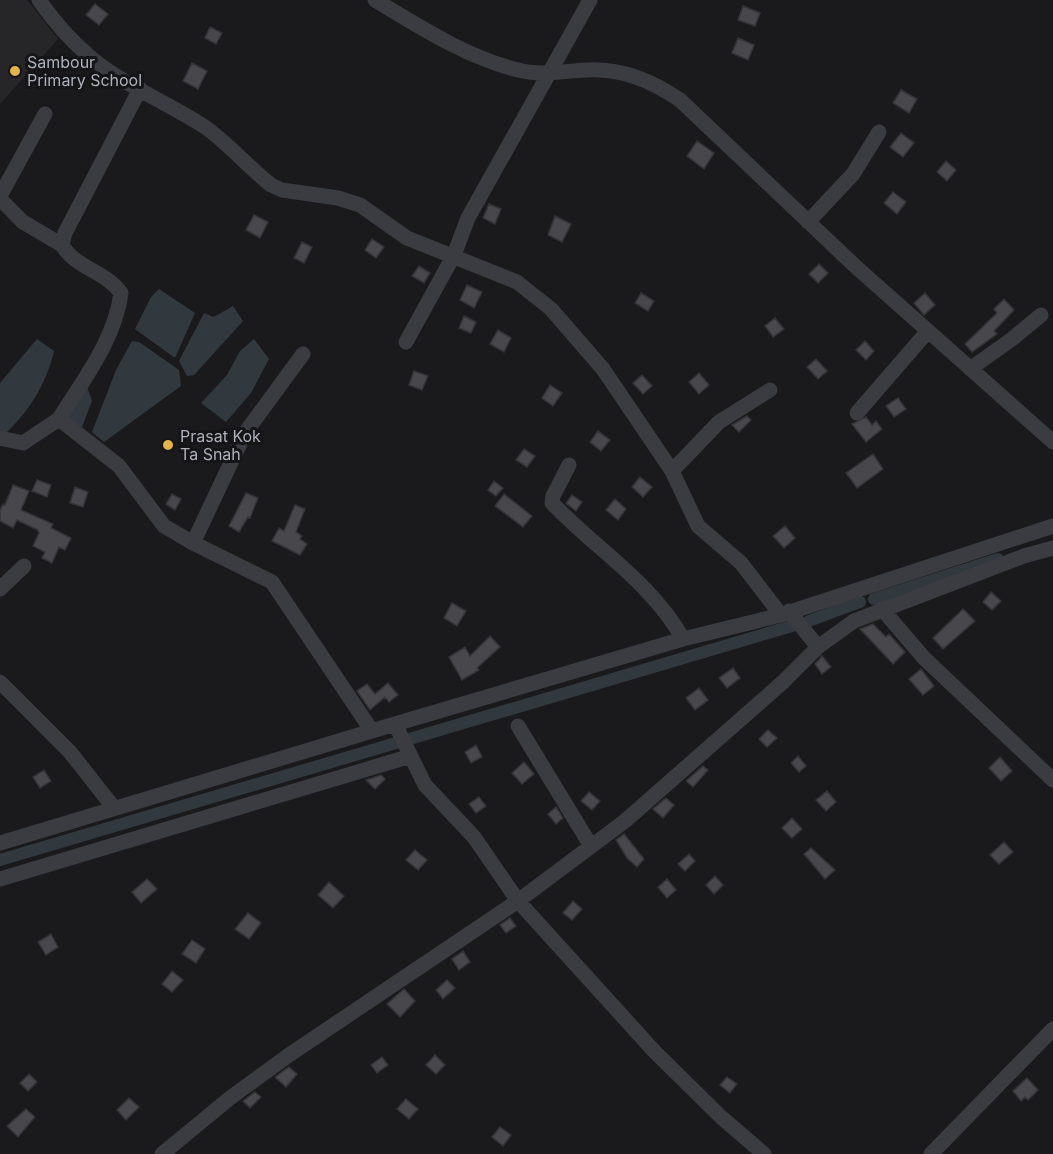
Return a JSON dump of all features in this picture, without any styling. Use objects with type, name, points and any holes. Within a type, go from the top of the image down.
[{"type":"street","points":[[39,0],[54,21],[88,56],[208,129],[271,185],[282,190],[338,198],[360,206],[406,238],[454,255],[517,282],[551,309],[603,369],[672,471],[698,526],[741,563],[818,647]]},
{"type":"street","points":[[375,0],[457,47],[520,71],[547,74],[589,70],[618,72],[648,80],[659,86],[680,100],[808,222],[1053,442]]},
{"type":"street","points":[[406,342],[454,255],[468,218],[590,0]]},
{"type":"street","points":[[62,245],[65,233],[140,89]]},
{"type":"street","points":[[0,438],[23,443],[59,419],[96,363],[119,308],[121,294],[114,284],[69,257],[62,245],[23,222],[0,197],[45,114]]},
{"type":"street","points":[[808,222],[853,174],[879,132]]},
{"type":"street","points":[[970,369],[1041,315]]},
{"type":"street","points":[[857,413],[928,332]]},
{"type":"street","points":[[193,543],[245,433],[303,354]]},
{"type":"street","points":[[672,471],[719,422],[770,390]]},
{"type":"street","points":[[59,419],[119,466],[164,526],[272,582],[372,731]]},
{"type":"street","points":[[569,465],[553,496],[552,503],[644,586],[673,622],[683,639]]},
{"type":"street","points":[[0,843],[394,723],[683,639],[785,613],[1053,526]]},
{"type":"street","points":[[162,1154],[230,1098],[289,1055],[518,902],[625,821],[776,689],[818,647],[854,621],[1024,556],[1053,548]]},
{"type":"street","points":[[0,589],[24,566]]},
{"type":"street","points":[[862,588],[876,612],[1053,780]]},
{"type":"street","points":[[0,682],[70,752],[114,808]]},
{"type":"street","points":[[394,723],[425,785],[474,837],[518,902],[654,1051],[722,1118],[764,1154]]},
{"type":"street","points":[[518,726],[591,846]]},
{"type":"street","points":[[0,879],[411,756]]},
{"type":"street","points":[[931,1154],[1053,1029]]},
{"type":"shaded area","name":"Sambour Primary School","points":[[0,0],[27,0],[58,39],[0,104]]},
{"type":"shaded area","points":[[159,289],[195,313],[175,358],[135,329],[151,297]]},
{"type":"shaded area","points":[[233,306],[243,321],[194,375],[187,376],[179,361],[204,313],[214,317]]},
{"type":"shaded area","points":[[37,339],[54,351],[47,374],[23,414],[7,432],[0,432],[0,383]]},
{"type":"shaded area","points":[[254,339],[269,359],[251,393],[226,422],[201,403],[227,375],[240,351]]},
{"type":"shaded area","points":[[132,341],[139,342],[179,370],[181,386],[104,442],[92,432],[116,370]]},
{"type":"shaded area","points":[[86,383],[92,401],[82,427],[69,425],[63,415]]},
{"type":"building","points":[[95,4],[108,14],[99,25],[86,15]]},
{"type":"building","points":[[743,6],[760,13],[755,26],[738,20]]},
{"type":"building","points":[[210,27],[222,33],[216,44],[205,38]]},
{"type":"building","points":[[738,38],[754,45],[748,60],[732,53]]},
{"type":"building","points":[[192,63],[207,71],[198,89],[183,81]]},
{"type":"building","points":[[901,90],[917,99],[909,113],[893,103]]},
{"type":"building","points":[[901,133],[914,143],[903,157],[890,147]]},
{"type":"building","points":[[697,141],[714,153],[704,169],[687,156]]},
{"type":"building","points":[[946,161],[956,170],[947,181],[937,172]]},
{"type":"building","points":[[893,192],[906,202],[897,214],[884,203]]},
{"type":"building","points":[[489,204],[501,209],[495,224],[483,218]]},
{"type":"building","points":[[254,215],[268,222],[260,238],[246,230]]},
{"type":"building","points":[[555,216],[571,224],[562,242],[548,235]]},
{"type":"building","points":[[372,239],[384,247],[376,258],[365,250]]},
{"type":"building","points":[[302,242],[312,247],[304,263],[294,258]]},
{"type":"building","points":[[819,264],[828,273],[818,283],[809,274]]},
{"type":"building","points":[[419,266],[430,273],[424,283],[412,276]]},
{"type":"building","points":[[467,285],[482,292],[474,308],[460,300]]},
{"type":"building","points":[[641,293],[654,301],[648,311],[635,303]]},
{"type":"building","points":[[925,293],[935,305],[924,315],[914,303]]},
{"type":"building","points":[[1004,299],[1014,310],[994,331],[997,334],[972,352],[965,344],[997,313],[994,309]]},
{"type":"building","points":[[464,316],[476,322],[471,333],[459,328]]},
{"type":"building","points":[[775,318],[784,329],[773,337],[765,326]]},
{"type":"building","points":[[498,330],[511,338],[504,352],[490,344]]},
{"type":"building","points":[[865,341],[874,351],[866,360],[856,350]]},
{"type":"building","points":[[816,359],[827,371],[818,379],[807,367]]},
{"type":"building","points":[[414,371],[428,376],[422,390],[409,385]]},
{"type":"building","points":[[699,373],[709,385],[699,394],[689,382]]},
{"type":"building","points":[[642,375],[652,386],[643,394],[633,383]]},
{"type":"building","points":[[550,385],[562,393],[553,406],[542,398]]},
{"type":"building","points":[[898,398],[906,409],[894,417],[886,406]]},
{"type":"building","points":[[747,416],[751,420],[739,432],[732,425]]},
{"type":"building","points":[[866,417],[872,425],[876,421],[882,429],[866,442],[852,424]]},
{"type":"building","points":[[598,431],[610,440],[601,451],[590,442]]},
{"type":"building","points":[[524,449],[535,456],[527,467],[516,460]]},
{"type":"building","points":[[873,454],[883,469],[857,488],[846,473]]},
{"type":"building","points":[[640,477],[652,487],[643,497],[632,487]]},
{"type":"building","points":[[37,480],[51,485],[47,497],[32,491]]},
{"type":"building","points":[[494,481],[503,488],[496,496],[488,490]]},
{"type":"building","points":[[13,485],[29,491],[21,510],[53,524],[51,528],[71,538],[65,550],[59,547],[52,563],[42,558],[45,552],[33,546],[39,533],[38,530],[17,520],[13,528],[0,521],[0,510],[3,504],[5,505]]},
{"type":"building","points":[[75,487],[88,492],[83,507],[70,503]]},
{"type":"building","points":[[246,493],[258,498],[250,518],[248,517],[239,532],[229,526]]},
{"type":"building","points":[[172,494],[181,499],[175,510],[166,504]]},
{"type":"building","points":[[504,494],[532,516],[523,527],[495,506]]},
{"type":"building","points":[[572,495],[582,502],[576,511],[566,503]]},
{"type":"building","points":[[615,499],[626,509],[618,520],[606,510]]},
{"type":"building","points":[[295,505],[305,509],[296,532],[307,544],[300,555],[272,541],[279,528],[284,531]]},
{"type":"building","points":[[785,526],[795,538],[784,548],[773,536]]},
{"type":"building","points":[[991,592],[1001,601],[992,610],[983,602]]},
{"type":"building","points":[[452,603],[466,611],[457,626],[444,618]]},
{"type":"building","points":[[963,609],[975,621],[943,649],[933,638]]},
{"type":"building","points":[[873,624],[886,637],[889,634],[905,652],[893,664],[860,629]]},
{"type":"building","points":[[490,636],[500,647],[477,668],[479,670],[462,680],[449,657],[465,647],[470,656]]},
{"type":"building","points":[[822,656],[831,667],[822,674],[815,664]]},
{"type":"building","points":[[733,668],[740,678],[727,688],[719,678]]},
{"type":"building","points":[[921,669],[934,686],[923,695],[909,679]]},
{"type":"building","points":[[388,683],[398,695],[389,702],[385,697],[370,710],[357,691],[367,684],[375,694]]},
{"type":"building","points":[[699,688],[708,700],[695,710],[686,698]]},
{"type":"building","points":[[768,730],[777,738],[767,747],[759,739]]},
{"type":"building","points":[[476,745],[482,757],[471,763],[465,752]]},
{"type":"building","points":[[798,756],[806,766],[799,772],[791,763]]},
{"type":"building","points":[[1000,757],[1012,771],[1001,781],[989,768]]},
{"type":"building","points":[[524,762],[534,774],[522,784],[512,773]]},
{"type":"building","points":[[703,766],[708,770],[693,787],[686,781]]},
{"type":"building","points":[[44,770],[51,781],[40,788],[33,777]]},
{"type":"building","points":[[381,775],[385,779],[375,789],[366,780]]},
{"type":"building","points":[[827,791],[836,802],[826,811],[816,800]]},
{"type":"building","points":[[589,792],[600,801],[592,810],[581,801]]},
{"type":"building","points":[[479,797],[486,806],[476,813],[469,804]]},
{"type":"building","points":[[666,798],[674,805],[663,818],[653,809]]},
{"type":"building","points":[[556,807],[563,818],[556,824],[548,814]]},
{"type":"building","points":[[792,818],[802,829],[792,838],[782,828]]},
{"type":"building","points":[[624,834],[644,859],[637,867],[627,858],[616,840]]},
{"type":"building","points":[[1004,842],[1013,852],[999,864],[990,855]]},
{"type":"building","points":[[811,848],[835,870],[825,879],[804,854]]},
{"type":"building","points":[[415,850],[427,860],[418,870],[406,860]]},
{"type":"building","points":[[689,854],[695,861],[685,871],[678,864]]},
{"type":"building","points":[[715,876],[723,885],[714,894],[706,885]]},
{"type":"building","points":[[147,879],[157,889],[141,903],[132,892]]},
{"type":"building","points":[[667,879],[676,890],[667,898],[658,887]]},
{"type":"building","points":[[329,882],[344,896],[333,908],[318,895]]},
{"type":"building","points":[[573,901],[582,909],[572,920],[563,913]]},
{"type":"building","points":[[248,913],[261,923],[249,939],[235,929]]},
{"type":"building","points":[[510,918],[516,926],[506,933],[500,925]]},
{"type":"building","points":[[51,934],[58,947],[46,955],[38,942]]},
{"type":"building","points":[[192,940],[205,949],[196,963],[182,954]]},
{"type":"building","points":[[463,951],[470,962],[459,970],[452,959]]},
{"type":"building","points":[[172,971],[183,980],[172,992],[162,984]]},
{"type":"building","points":[[447,980],[455,988],[443,999],[436,990]]},
{"type":"building","points":[[404,989],[415,1001],[400,1017],[387,1004]]},
{"type":"building","points":[[435,1055],[445,1065],[436,1074],[426,1065]]},
{"type":"building","points":[[382,1057],[388,1065],[377,1073],[371,1065]]},
{"type":"building","points":[[289,1067],[297,1074],[286,1087],[275,1077]]},
{"type":"building","points":[[29,1074],[37,1082],[28,1091],[20,1083]]},
{"type":"building","points":[[727,1077],[737,1084],[730,1093],[720,1085]]},
{"type":"building","points":[[1027,1078],[1038,1090],[1028,1100],[1025,1097],[1021,1101],[1013,1091]]},
{"type":"building","points":[[255,1092],[261,1097],[250,1108],[243,1101]]},
{"type":"building","points":[[129,1098],[139,1107],[126,1120],[117,1110]]},
{"type":"building","points":[[406,1099],[418,1109],[409,1119],[397,1109]]},
{"type":"building","points":[[26,1109],[35,1117],[18,1137],[7,1126]]},
{"type":"building","points":[[500,1127],[511,1135],[503,1146],[492,1137]]},
{"type":"waterway","points":[[874,599],[998,559]]},
{"type":"waterway","points":[[809,621],[860,602]]},
{"type":"waterway","points":[[0,860],[792,626]]},
{"type":"place","name":"Sambour Primary School","points":[[15,71]]},
{"type":"place","name":"Prasat Kok Ta Snah","points":[[168,445]]}]
